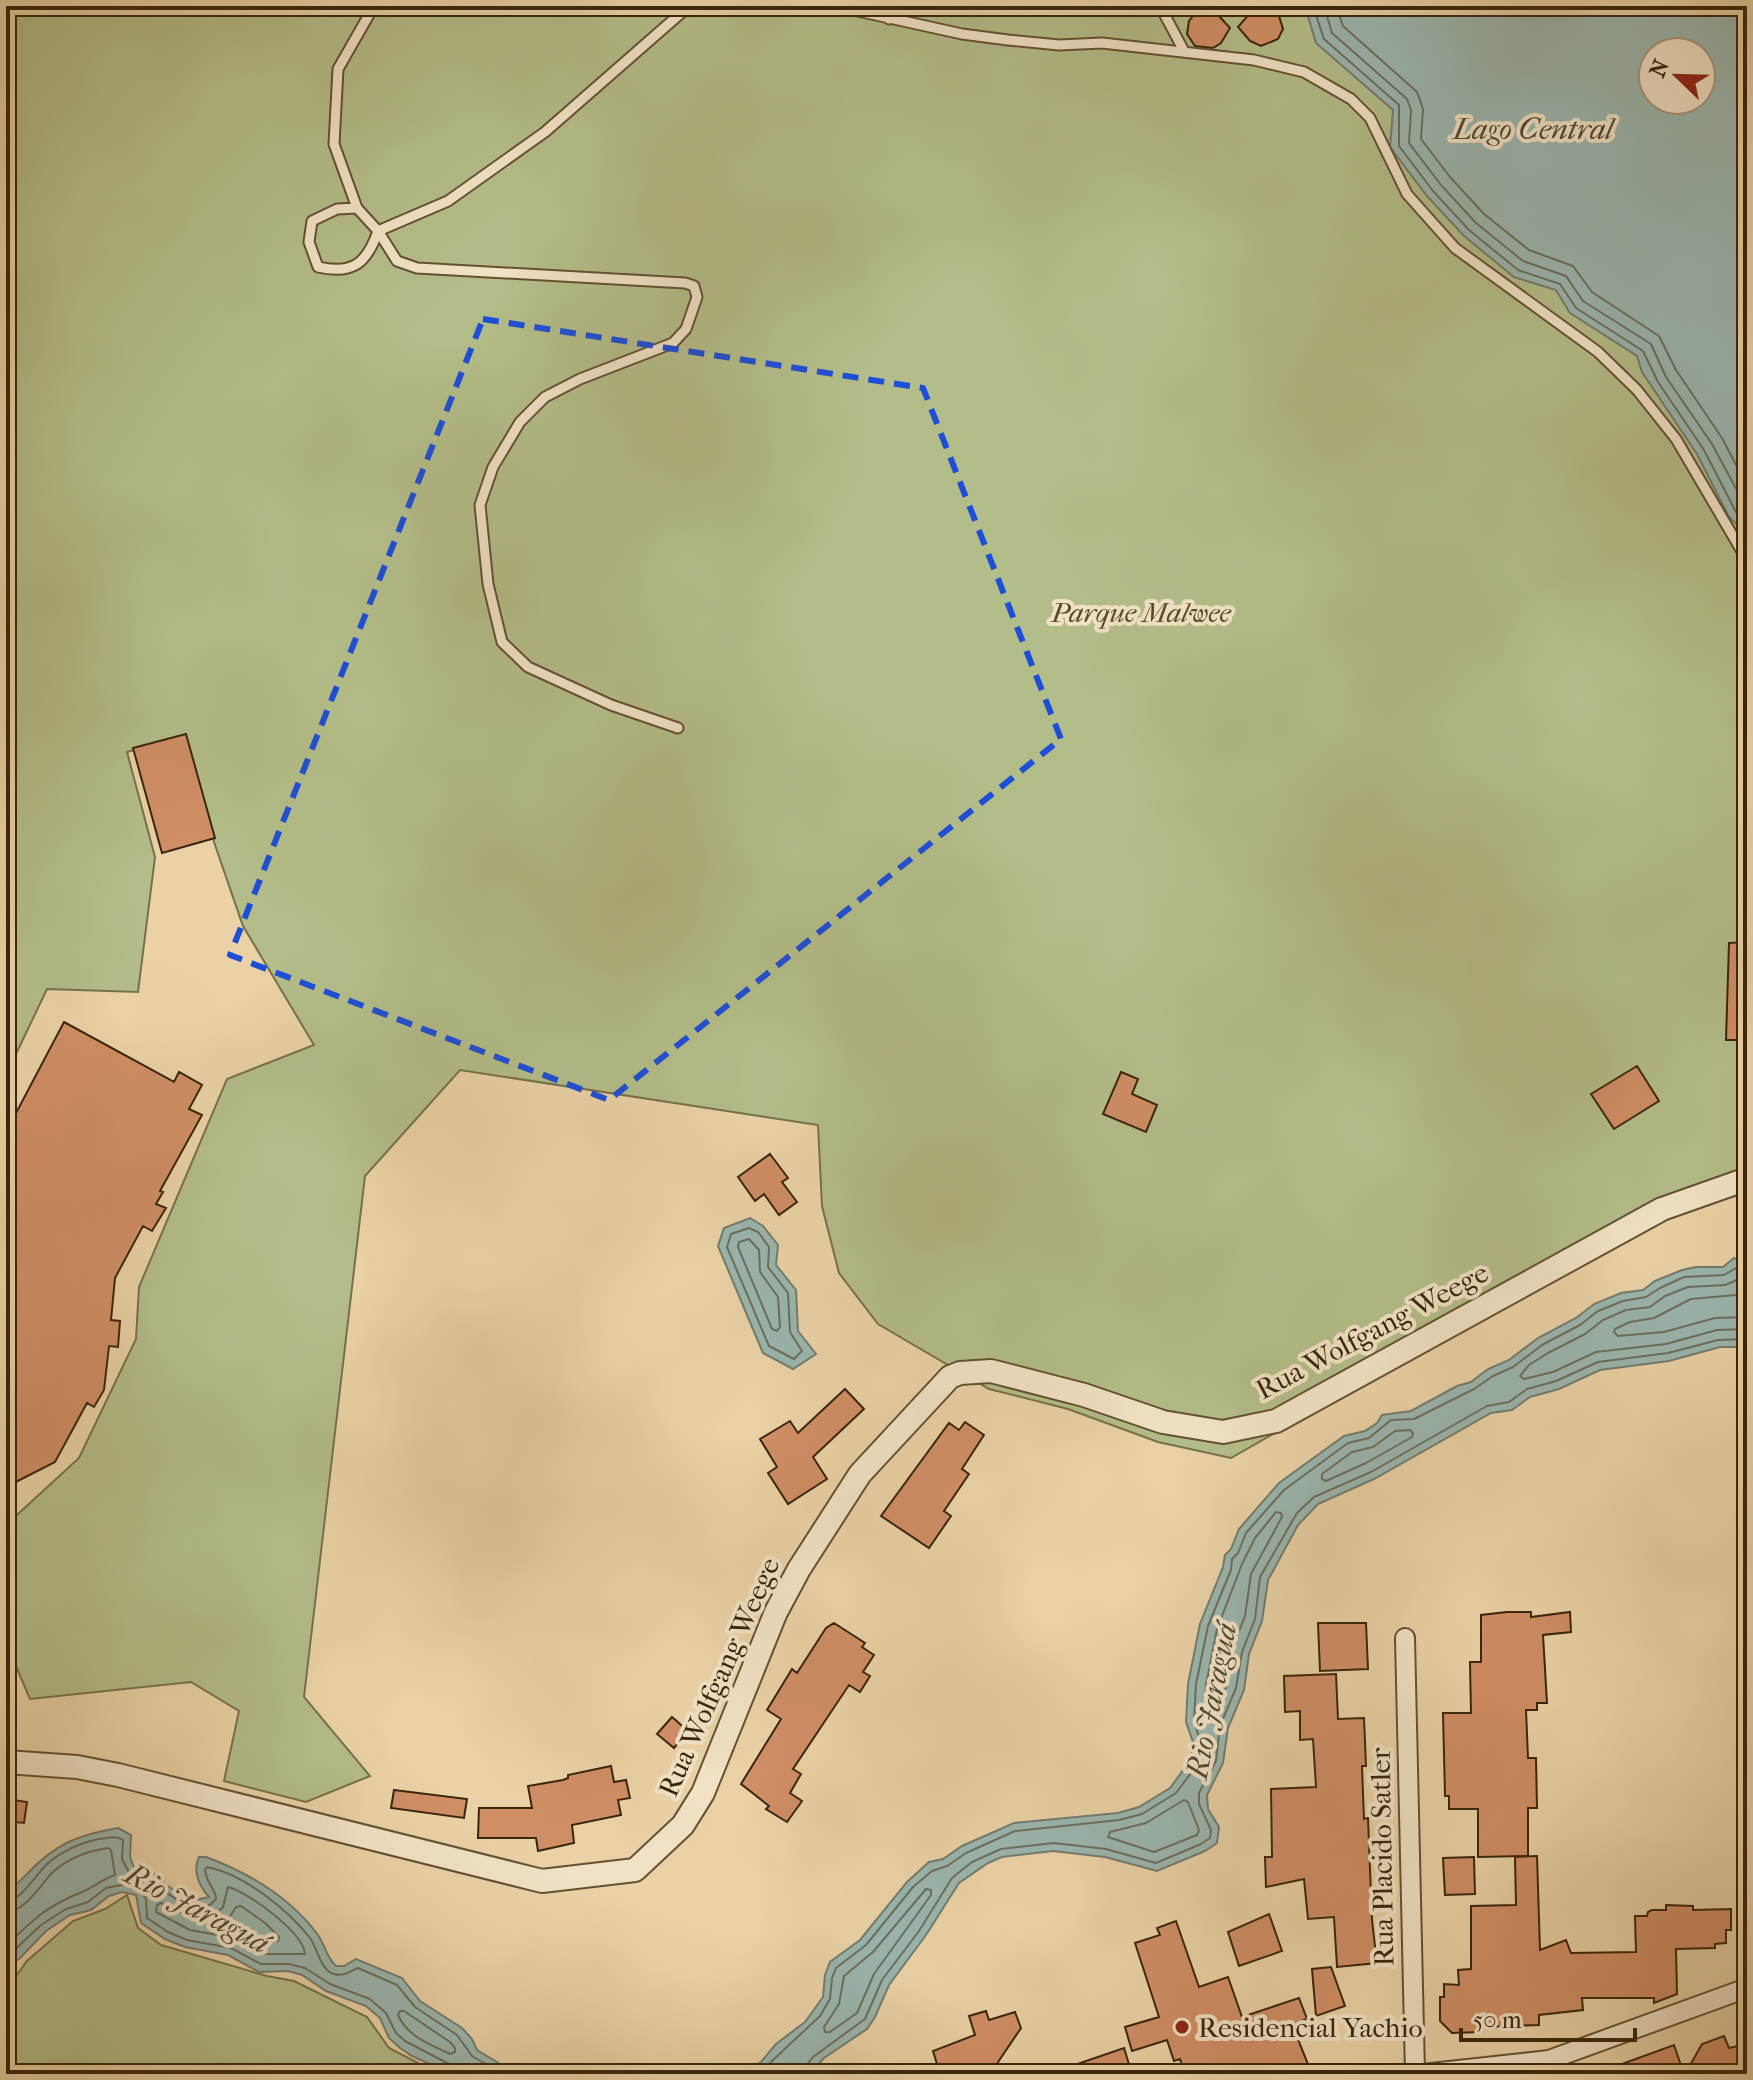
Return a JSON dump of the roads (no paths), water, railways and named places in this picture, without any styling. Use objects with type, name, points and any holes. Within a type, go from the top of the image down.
[{"type":"street","name":"Rua Wolfgang Weege","points":[[6,1762],[77,1767],[118,1775],[542,1881],[635,1870],[683,1825],[703,1793],[776,1612],[799,1569],[860,1474],[950,1377],[991,1371],[1084,1395],[1163,1422],[1223,1432],[1276,1421],[1662,1209],[1747,1179]]},
{"type":"street","name":"Rua Placido Satler","points":[[1405,1638],[1415,2074]]},
{"type":"street","points":[[1422,2074],[1549,2060],[1747,1988]]},
{"type":"lane","points":[[374,6],[338,69],[334,144],[357,208],[378,231],[397,261],[417,268],[685,283],[694,286],[697,297],[686,329],[673,343],[545,397],[520,422],[493,467],[480,505],[488,584],[502,642],[528,667],[611,705],[678,728]]},
{"type":"lane","points":[[357,208],[337,209],[312,221],[309,242],[318,267],[335,271],[354,265],[370,254],[378,231],[448,201],[545,132],[689,6]]},
{"type":"lane","points":[[835,6],[962,34],[1008,40],[1059,45],[1102,43],[1254,60],[1304,72],[1351,99],[1370,118],[1407,194],[1455,248],[1598,352],[1637,390],[1676,439],[1747,560]]},
{"type":"lane","points":[[889,6],[889,19]]},
{"type":"lane","points":[[1160,6],[1184,51]]},
{"type":"water","name":"Lago Central","points":[[1305,6],[1747,6],[1747,534],[1729,517],[1697,454],[1642,372],[1637,356],[1570,313],[1556,290],[1514,277],[1464,236],[1427,196],[1390,147],[1393,110],[1316,43]]},
{"type":"water","points":[[750,1218],[763,1226],[778,1245],[776,1265],[796,1290],[798,1331],[816,1354],[793,1369],[763,1353],[718,1246],[724,1228]]},
{"type":"water","name":"Rio Jaraguá","points":[[1734,1258],[1746,1266],[1747,1347],[1720,1347],[1669,1361],[1600,1370],[1559,1389],[1530,1397],[1512,1410],[1491,1413],[1374,1479],[1318,1504],[1298,1525],[1268,1580],[1262,1621],[1249,1654],[1244,1690],[1228,1728],[1223,1763],[1207,1795],[1208,1809],[1219,1827],[1217,1843],[1157,1871],[1105,1857],[1053,1851],[1002,1857],[988,1863],[959,1883],[889,1985],[867,2029],[824,2058],[812,2071],[741,2074],[761,2062],[776,2044],[805,2022],[823,1997],[830,1962],[860,1940],[907,1882],[929,1862],[943,1859],[962,1846],[1014,1823],[1118,1813],[1139,1807],[1170,1788],[1187,1765],[1194,1745],[1186,1722],[1188,1684],[1200,1624],[1225,1555],[1231,1549],[1239,1529],[1279,1483],[1344,1436],[1365,1431],[1382,1415],[1411,1411],[1457,1386],[1471,1382],[1594,1304],[1621,1293],[1643,1290],[1655,1281],[1682,1270],[1723,1267]]},
{"type":"water","name":"Rio Jaraguá","points":[[118,1828],[131,1835],[130,1857],[135,1870],[157,1875],[166,1885],[185,1896],[196,1900],[209,1897],[198,1879],[196,1868],[199,1857],[222,1863],[268,1888],[307,1921],[336,1966],[344,1966],[356,1959],[402,1978],[420,2001],[462,2028],[477,2050],[517,2074],[452,2074],[412,2056],[389,2038],[380,2018],[366,2006],[326,1991],[302,1975],[288,1971],[259,1972],[228,1955],[185,1947],[165,1939],[141,1923],[136,1895],[122,1892],[109,1896],[91,1910],[70,1915],[46,1931],[6,1968],[5,1905],[12,1889],[57,1848],[90,1834]]},
{"type":"place","name":"Residencial Yachio","points":[[1182,2027]]},
{"type":"park label","name":"Parque Malwee","points":[[1141,612]]}]
